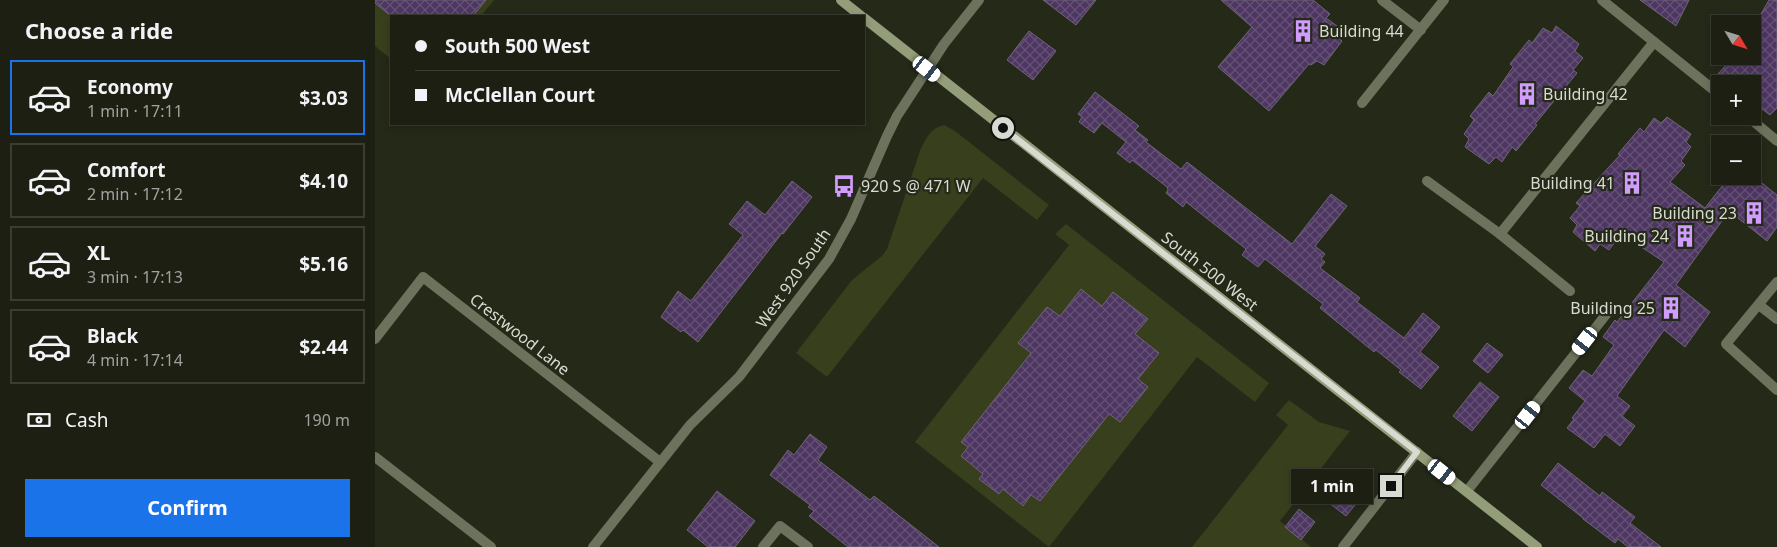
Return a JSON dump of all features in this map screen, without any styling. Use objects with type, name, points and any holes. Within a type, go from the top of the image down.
[{"type":"main road","name":"South 500 West","points":[[841,0],[860,15]]},
{"type":"main road","name":"South 500 West","points":[[865,19],[1537,547]]},
{"type":"street","name":"West 920 South","points":[[593,547],[690,426],[739,377],[829,259],[851,219],[887,136],[906,101],[949,37],[979,0]]},
{"type":"street","points":[[1382,0],[1421,30]]},
{"type":"street","points":[[1362,103],[1444,0]]},
{"type":"street","points":[[1602,0],[1711,88]]},
{"type":"street","points":[[1500,234],[1654,42]]},
{"type":"street","points":[[1758,125],[1777,141]]},
{"type":"street","points":[[1427,180],[1500,234],[1570,291]]},
{"type":"street","name":"Crestwood Lane","points":[[375,339],[423,277],[660,462]]},
{"type":"street","points":[[1777,282],[1726,344],[1777,390]]},
{"type":"street","points":[[1759,305],[1777,318]]},
{"type":"street","points":[[1467,492],[1608,312]]},
{"type":"street","points":[[1343,547],[1417,452]]},
{"type":"street","points":[[375,457],[491,547]]},
{"type":"street","points":[[763,547],[780,526],[808,547]]},
{"type":"green space","points":[[375,0],[494,0],[482,15],[390,15],[390,58],[375,46]]},
{"type":"green space","points":[[944,125],[955,131],[1049,205],[1037,220],[983,178],[827,377],[796,353],[852,280],[882,256],[887,249],[921,148],[933,131]]},
{"type":"green space","points":[[1066,224],[1269,383],[1255,402],[1197,357],[1049,547],[915,442],[1069,245],[1055,234]]},
{"type":"green space","points":[[1289,400],[1319,422],[1350,431],[1280,521],[1311,547],[1192,547],[1288,425],[1276,415]]},
{"type":"building","points":[[375,0],[486,0],[474,15],[390,15],[375,3]]},
{"type":"building","points":[[1043,0],[1096,0],[1076,25]]},
{"type":"building","points":[[1221,0],[1313,0],[1330,14],[1326,18],[1340,28],[1335,35],[1342,41],[1324,65],[1317,61],[1311,65],[1309,64],[1269,111],[1218,67],[1252,27]]},
{"type":"building","points":[[1640,0],[1689,0],[1676,26]]},
{"type":"building","points":[[1769,0],[1777,0],[1777,108],[1770,115],[1761,108],[1761,75],[1718,74],[1726,65],[1761,65],[1760,15]]},
{"type":"building","name":"Building 42","points":[[1556,26],[1579,44],[1575,51],[1583,58],[1573,70],[1577,73],[1535,124],[1537,125],[1516,151],[1512,147],[1502,162],[1496,157],[1489,164],[1465,147],[1469,139],[1464,134],[1474,120],[1470,116],[1489,92],[1493,96],[1513,67],[1510,64],[1529,40],[1532,43],[1543,28],[1552,33]]},
{"type":"building","points":[[1029,31],[1056,51],[1033,80],[1007,60]]},
{"type":"building","points":[[1095,92],[1139,126],[1135,130],[1148,140],[1146,142],[1181,169],[1187,162],[1292,244],[1331,194],[1347,206],[1315,246],[1325,254],[1321,259],[1325,262],[1320,268],[1360,298],[1357,302],[1404,338],[1423,313],[1440,327],[1420,352],[1439,367],[1421,389],[1399,372],[1401,370],[1376,350],[1374,352],[1320,308],[1323,304],[1265,259],[1258,267],[1242,255],[1246,249],[1186,202],[1183,207],[1166,193],[1167,187],[1132,160],[1130,163],[1117,153],[1126,142],[1102,123],[1094,133],[1079,122],[1082,117],[1078,114]]},
{"type":"building","points":[[1667,117],[1691,134],[1686,142],[1691,147],[1681,161],[1685,165],[1670,182],[1705,208],[1723,185],[1761,185],[1761,182],[1777,195],[1777,227],[1767,241],[1729,211],[1676,285],[1710,312],[1685,347],[1664,330],[1617,396],[1630,406],[1622,416],[1635,426],[1620,446],[1605,434],[1594,448],[1567,428],[1585,401],[1569,388],[1583,370],[1592,376],[1614,345],[1603,337],[1664,262],[1625,236],[1623,238],[1620,235],[1609,250],[1600,244],[1595,251],[1573,232],[1577,225],[1570,218],[1580,206],[1576,203],[1620,155],[1618,154],[1640,128],[1644,132],[1654,118],[1661,123]]},
{"type":"building","points":[[792,181],[812,197],[698,342],[683,330],[681,332],[661,317],[678,291],[691,301],[743,235],[729,224],[747,201],[765,215]]},
{"type":"building","points":[[1081,289],[1102,306],[1113,292],[1148,319],[1135,334],[1159,353],[1138,379],[1148,387],[1120,422],[1109,414],[1040,501],[1031,495],[1023,506],[1003,489],[999,494],[979,479],[983,474],[961,456],[968,447],[961,442],[1031,353],[1018,343],[1047,307],[1060,316]]},
{"type":"building","points":[[1487,343],[1503,355],[1488,373],[1473,361]]},
{"type":"building","points":[[1480,382],[1499,397],[1472,431],[1453,416]]},
{"type":"building","points":[[810,434],[827,447],[818,460],[870,500],[874,496],[939,547],[848,547],[809,516],[814,511],[808,507],[810,505],[770,475],[788,450],[794,455]]},
{"type":"building","points":[[1558,463],[1600,496],[1602,492],[1635,517],[1630,523],[1661,547],[1628,547],[1618,539],[1615,543],[1541,485]]},
{"type":"building","points":[[1338,473],[1364,494],[1346,516],[1320,496]]},
{"type":"building","points":[[717,491],[755,521],[735,547],[708,547],[687,530]]},
{"type":"building","points":[[1299,509],[1315,522],[1301,540],[1285,527]]},
{"type":"place","name":"Building 44","points":[[1303,31]]},
{"type":"place","name":"Building 42","points":[[1527,94]]},
{"type":"place","name":"Building 41","points":[[1632,183]]},
{"type":"place","name":"920 S @ 471 W","points":[[844,186]]},
{"type":"place","name":"Building 23","points":[[1754,213]]},
{"type":"place","name":"Building 24","points":[[1685,236]]},
{"type":"place","name":"Building 25","points":[[1671,308]]},
{"type":"route","points":[[1003,128],[1417,452],[1391,486]]}]
